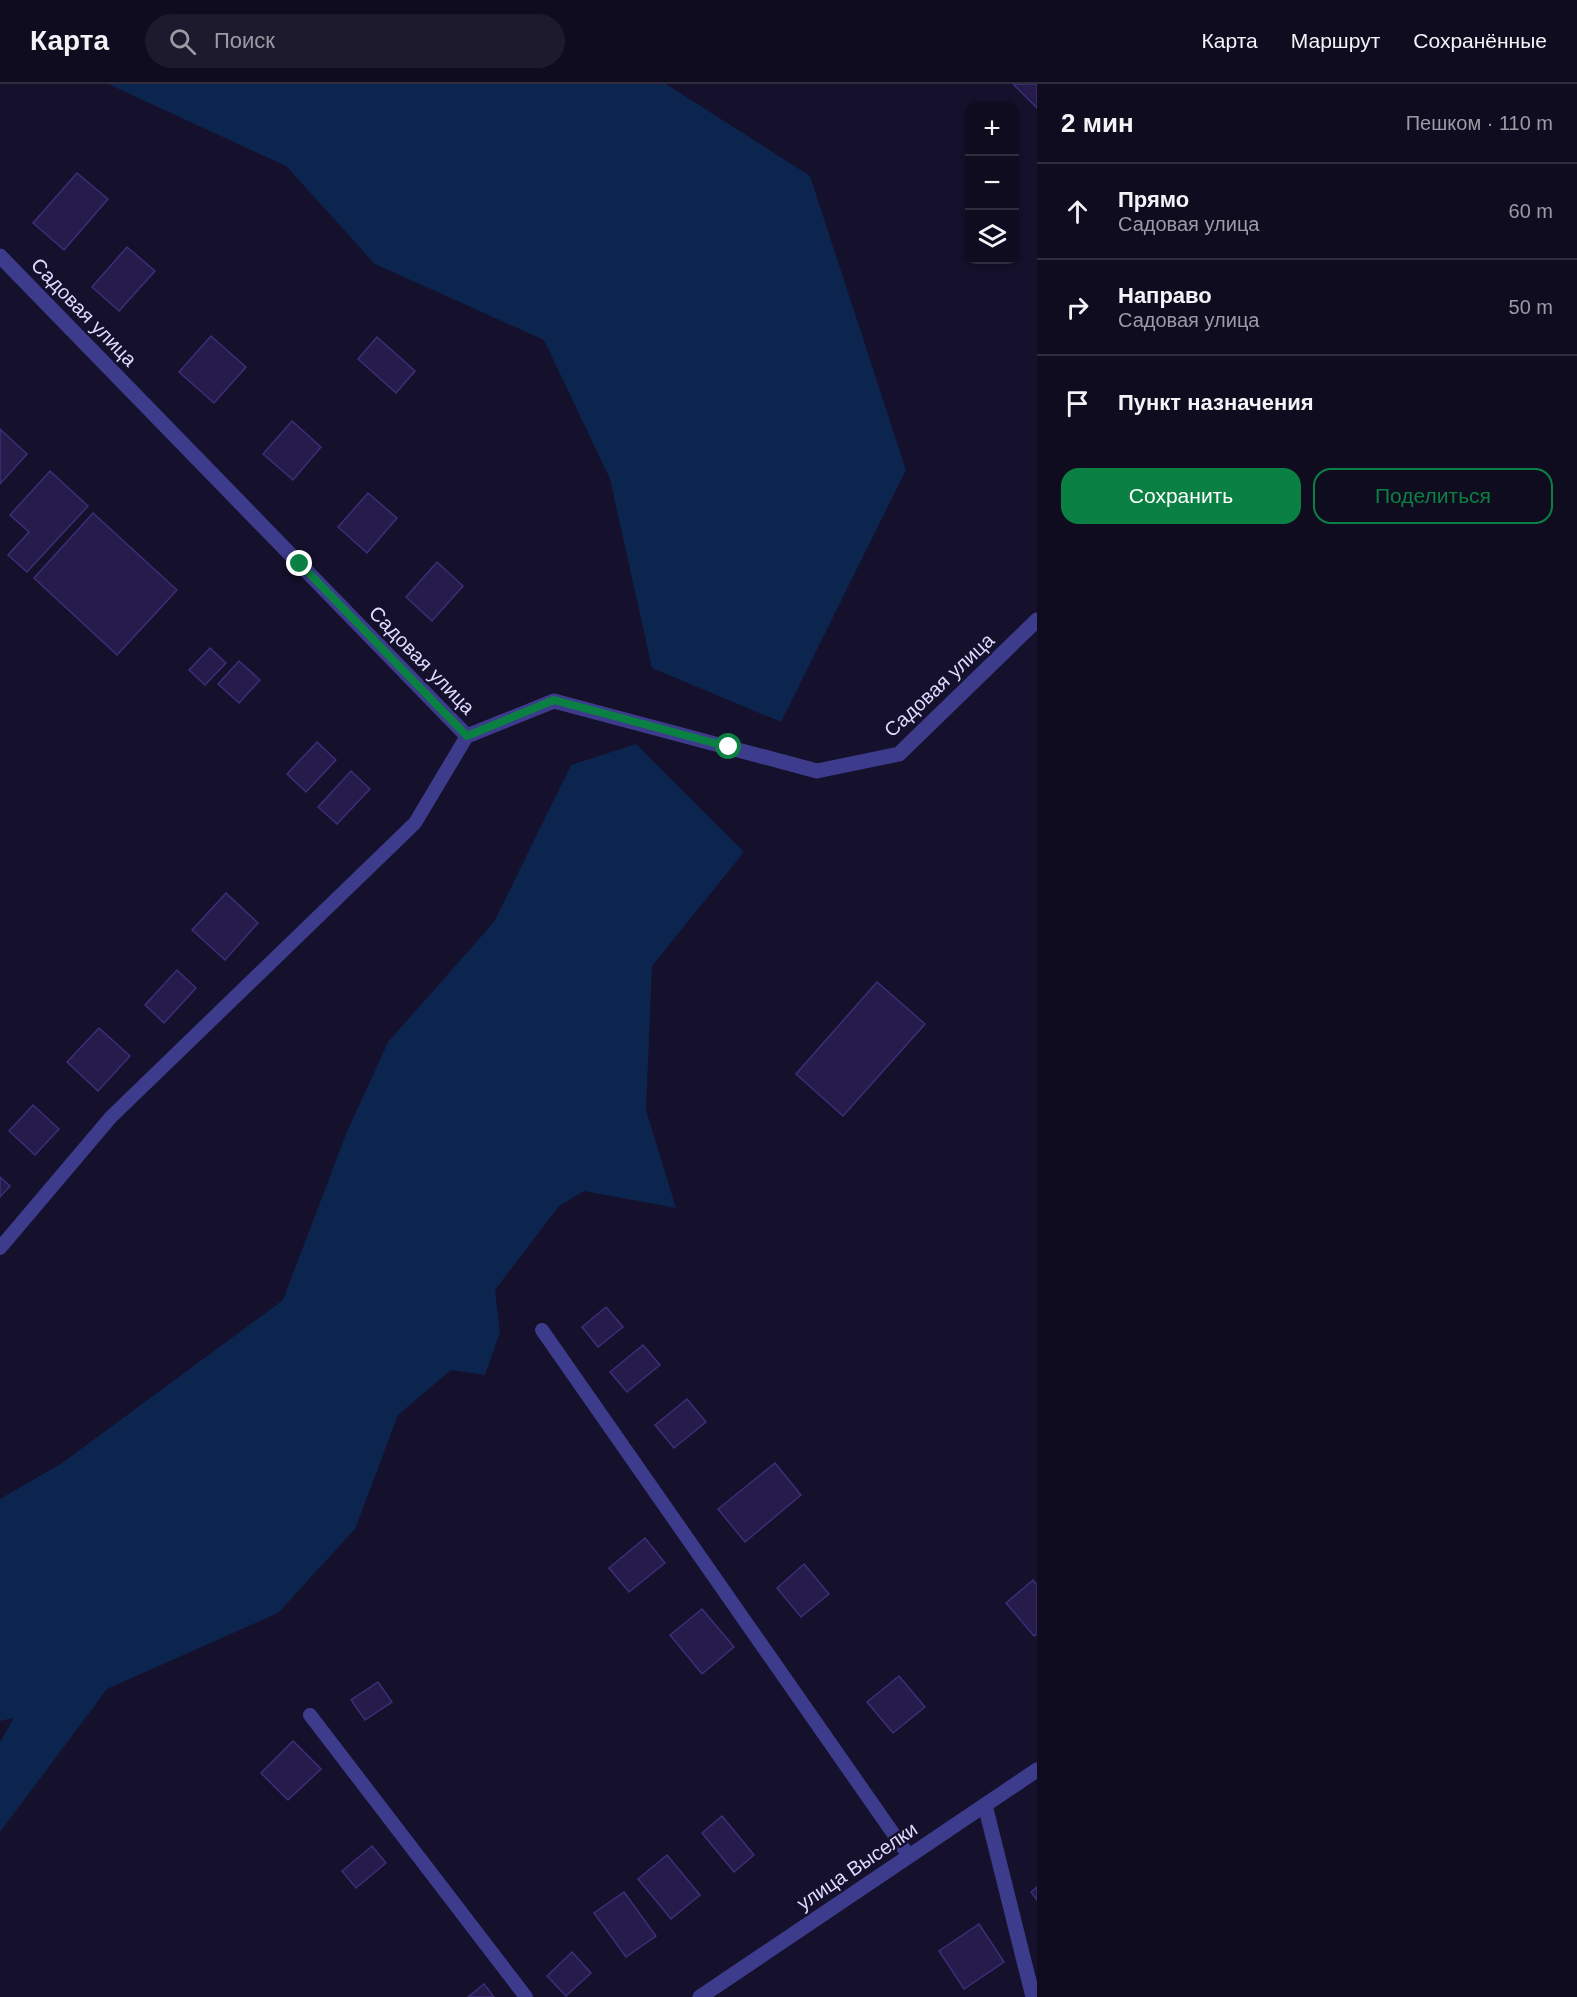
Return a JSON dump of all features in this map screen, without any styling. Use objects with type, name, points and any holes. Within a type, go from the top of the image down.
[{"type":"street","name":"Садовая улица","points":[[0,256],[467,736],[554,700],[817,771],[899,754],[1037,620]]},
{"type":"street","name":"улица Выселки","points":[[700,1997],[1037,1770]]},
{"type":"street","points":[[985,1804],[1033,1997]]},
{"type":"lane","points":[[0,1248],[111,1117],[415,823],[467,736]]},
{"type":"lane","points":[[542,1330],[909,1856]]},
{"type":"lane","points":[[310,1715],[526,1997]]},
{"type":"water","points":[[108,84],[666,84],[810,176],[906,470],[781,722],[652,668],[610,479],[544,340],[375,264],[286,166]]},
{"type":"water","points":[[636,744],[744,852],[652,966],[646,1110],[676,1208],[584,1191],[559,1206],[495,1290],[500,1332],[485,1375],[451,1370],[398,1415],[355,1529],[278,1613],[107,1689],[0,1832],[0,1742],[14,1718],[0,1721],[0,1499],[62,1463],[283,1300],[346,1134],[388,1042],[494,922],[571,765]]},
{"type":"building","points":[[1013,84],[1037,84],[1037,108]]},
{"type":"building","points":[[77,173],[108,199],[64,250],[33,223]]},
{"type":"building","points":[[127,247],[155,271],[119,311],[92,287]]},
{"type":"building","points":[[211,336],[246,367],[214,403],[179,372]]},
{"type":"building","points":[[377,337],[415,371],[396,393],[358,359]]},
{"type":"building","points":[[292,421],[321,447],[293,480],[263,454]]},
{"type":"building","points":[[0,429],[27,454],[0,484]]},
{"type":"building","points":[[50,471],[88,506],[27,572],[8,555],[29,532],[10,515]]},
{"type":"building","points":[[368,493],[397,518],[367,553],[338,527]]},
{"type":"building","points":[[93,513],[177,590],[117,655],[34,578]]},
{"type":"building","points":[[437,562],[463,586],[432,621],[406,597]]},
{"type":"building","points":[[210,648],[226,663],[205,685],[189,670]]},
{"type":"building","points":[[239,661],[260,680],[239,703],[218,684]]},
{"type":"building","points":[[317,742],[336,760],[306,792],[287,774]]},
{"type":"building","points":[[351,771],[370,789],[337,824],[318,807]]},
{"type":"building","points":[[226,893],[258,923],[225,960],[192,930]]},
{"type":"building","points":[[177,970],[196,988],[164,1023],[145,1005]]},
{"type":"building","points":[[877,982],[925,1024],[843,1116],[796,1074]]},
{"type":"building","points":[[99,1028],[130,1056],[98,1091],[67,1062]]},
{"type":"building","points":[[33,1105],[59,1129],[35,1155],[9,1131]]},
{"type":"building","points":[[0,1177],[10,1186],[0,1197]]},
{"type":"building","points":[[606,1307],[623,1327],[598,1347],[582,1327]]},
{"type":"building","points":[[643,1345],[660,1365],[627,1392],[610,1372]]},
{"type":"building","points":[[687,1399],[706,1422],[674,1448],[655,1425]]},
{"type":"building","points":[[775,1463],[801,1495],[745,1542],[718,1509]]},
{"type":"building","points":[[645,1538],[665,1563],[629,1592],[609,1568]]},
{"type":"building","points":[[804,1564],[829,1594],[801,1617],[777,1588]]},
{"type":"building","points":[[1033,1580],[1037,1585],[1037,1634],[1034,1636],[1006,1603]]},
{"type":"building","points":[[702,1609],[734,1647],[702,1674],[670,1635]]},
{"type":"building","points":[[899,1676],[925,1707],[893,1733],[867,1702]]},
{"type":"building","points":[[378,1682],[392,1702],[365,1720],[351,1700]]},
{"type":"building","points":[[293,1741],[321,1769],[288,1800],[261,1773]]},
{"type":"building","points":[[722,1816],[754,1855],[734,1872],[702,1833]]},
{"type":"building","points":[[372,1846],[386,1863],[356,1888],[342,1871]]},
{"type":"building","points":[[667,1855],[700,1895],[671,1919],[638,1879]]},
{"type":"building","points":[[1037,1887],[1037,1900],[1031,1892]]},
{"type":"building","points":[[624,1892],[656,1936],[626,1957],[594,1913]]},
{"type":"building","points":[[979,1924],[1004,1962],[964,1989],[939,1951]]},
{"type":"building","points":[[572,1952],[591,1973],[566,1996],[547,1976]]},
{"type":"building","points":[[484,1984],[494,1997],[468,1997]]},
{"type":"route","points":[[300,564],[467,736],[554,700],[729,747]]}]
